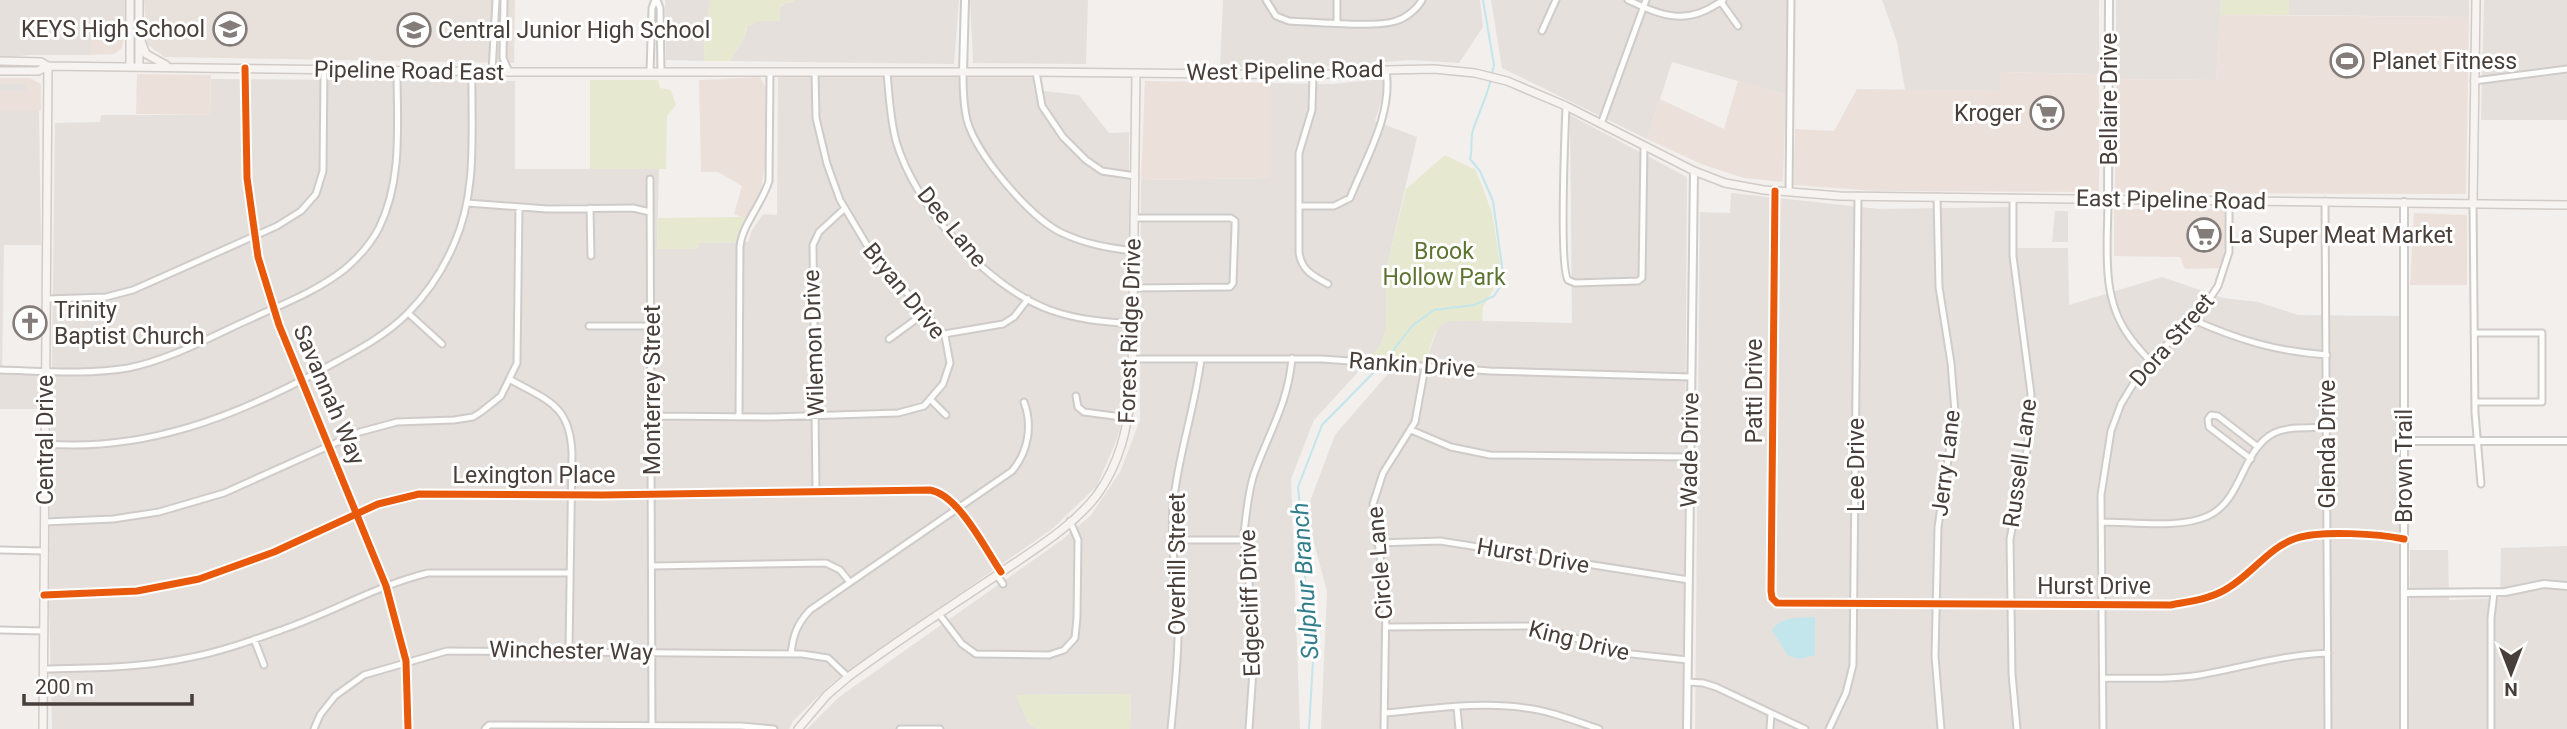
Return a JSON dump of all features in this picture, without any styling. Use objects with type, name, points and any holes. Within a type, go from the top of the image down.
[{"type":"main road","points":[[2473,203],[2476,0]]},
{"type":"main road","points":[[130,3],[139,3],[139,37],[134,67],[130,3]]},
{"type":"main road","points":[[139,37],[151,59],[177,68]]},
{"type":"main road","points":[[0,61],[41,62],[48,66]]},
{"type":"main road","name":"Pipeline Road East","points":[[48,66],[472,72],[770,72]]},
{"type":"main road","points":[[0,71],[38,71],[48,66]]},
{"type":"main road","name":"Central Drive","points":[[43,729],[48,66]]},
{"type":"main road","name":"West Pipeline Road","points":[[770,72],[1313,75],[1386,69],[1434,69],[1475,73],[1507,81],[1566,106],[1694,171],[1725,183],[1775,191]]},
{"type":"main road","name":"Forest Ridge Drive","points":[[798,729],[827,695],[848,677],[1070,522],[1096,496],[1113,468],[1125,438],[1129,418],[1133,359],[1136,73]]},
{"type":"main road","name":"East Pipeline Road","points":[[1775,191],[1858,196],[2567,205]]},
{"type":"street","points":[[492,72],[496,0]]},
{"type":"street","points":[[505,0],[503,58],[509,72]]},
{"type":"street","points":[[650,72],[652,8],[656,0]]},
{"type":"street","points":[[656,0],[660,8],[661,72]]},
{"type":"street","points":[[965,0],[964,104],[970,130],[998,173],[1043,221],[1064,234],[1089,244],[1134,251]]},
{"type":"street","points":[[1266,0],[1276,16],[1289,21],[1337,22],[1395,21],[1421,2]]},
{"type":"street","points":[[1337,22],[1338,0]]},
{"type":"street","points":[[1542,32],[1556,0]]},
{"type":"street","points":[[1628,0],[1654,12],[1680,18],[1704,12],[1722,1],[1738,26]]},
{"type":"street","points":[[1601,124],[1646,0]]},
{"type":"street","points":[[1789,191],[1791,0]]},
{"type":"street","name":"Bellaire Drive","points":[[2108,199],[2109,0]]},
{"type":"street","name":"Savannah Way","points":[[245,68],[247,178],[254,236],[274,308],[386,586],[406,661],[408,729]]},
{"type":"street","points":[[1299,206],[1334,206],[1350,198],[1385,111],[1388,81],[1386,69]]},
{"type":"street","points":[[2474,81],[2567,69]]},
{"type":"street","points":[[47,299],[120,294],[176,272],[292,217],[316,194],[323,171],[324,70]]},
{"type":"street","points":[[0,370],[115,370],[143,364],[182,351],[320,287],[344,270],[379,228],[388,206],[396,172],[397,71]]},
{"type":"street","points":[[46,444],[91,446],[170,434],[211,421],[302,380],[363,347],[408,313],[442,268],[461,226],[471,174],[472,72]]},
{"type":"street","points":[[739,417],[740,246],[744,231],[765,195],[769,181],[770,72]]},
{"type":"street","name":"Bryan Drive","points":[[815,72],[816,118],[822,148],[845,208],[871,252],[944,334],[949,350],[949,370],[931,400]]},
{"type":"street","name":"Dee Lane","points":[[887,72],[895,138],[931,209],[971,256],[988,272],[1028,299],[1074,317],[1134,324]]},
{"type":"street","points":[[1036,72],[1042,106],[1063,137],[1093,166],[1109,173],[1135,176]]},
{"type":"street","points":[[1313,75],[1312,110],[1299,153],[1300,261],[1308,273],[1328,284]]},
{"type":"street","points":[[1566,106],[1564,273],[1568,280],[1575,283],[1638,281],[1642,278],[1644,146]]},
{"type":"street","name":"Wade Drive","points":[[1687,729],[1694,171]]},
{"type":"street","name":"Monterrey Street","points":[[650,179],[652,726]]},
{"type":"street","name":"Patti Drive","points":[[1771,591],[1775,191]]},
{"type":"street","name":"Lee Drive","points":[[1829,729],[1852,677],[1858,196]]},
{"type":"street","name":"Jerry Lane","points":[[1937,197],[1939,287],[1951,363],[1955,412],[1940,508],[1935,604],[1935,656],[1941,729]]},
{"type":"street","name":"Russell Lane","points":[[2013,198],[2013,256],[2031,394],[2027,450],[2010,539],[2012,674],[2017,729]]},
{"type":"street","points":[[2108,199],[2108,273],[2111,298],[2128,336],[2150,361]]},
{"type":"street","name":"Dora Street","points":[[2103,729],[2101,495],[2111,431],[2129,389],[2150,361],[2213,293],[2229,252],[2229,200]]},
{"type":"street","name":"Glenda Drive","points":[[2325,201],[2328,729]]},
{"type":"street","name":"Brown Trail","points":[[2404,202],[2404,729]]},
{"type":"street","points":[[467,203],[519,208],[633,208],[650,212]]},
{"type":"street","points":[[2473,203],[2475,402],[2481,484]]},
{"type":"street","points":[[45,522],[113,519],[159,512],[224,493],[360,432],[397,422],[454,420],[473,416],[489,407],[501,396],[511,380],[519,353],[519,208]]},
{"type":"street","points":[[590,208],[591,256]]},
{"type":"street","name":"Wilemon Drive","points":[[816,491],[813,245],[819,232],[845,208]]},
{"type":"street","points":[[1134,288],[1230,287],[1233,283],[1235,227],[1235,221],[1231,218],[1135,218]]},
{"type":"street","points":[[944,334],[1003,324],[1014,317],[1028,299]]},
{"type":"street","points":[[889,339],[926,312]]},
{"type":"street","points":[[408,313],[442,344]]},
{"type":"street","points":[[2191,319],[2256,345],[2327,355]]},
{"type":"street","points":[[589,326],[652,326]]},
{"type":"street","points":[[2474,333],[2542,333],[2542,402],[2475,402]]},
{"type":"street","name":"Rankin Drive","points":[[1133,359],[1292,358],[1425,367],[1691,377]]},
{"type":"street","name":"Edgecliff Drive","points":[[1249,729],[1255,641],[1245,523],[1253,476],[1287,395],[1292,358]]},
{"type":"street","name":"Overhill Street","points":[[1171,729],[1178,622],[1172,540],[1173,506],[1180,458],[1198,383],[1200,359]]},
{"type":"street","name":"Circle Lane","points":[[1384,729],[1385,586],[1373,513],[1375,494],[1382,473],[1418,413],[1425,367]]},
{"type":"street","points":[[511,380],[550,402],[567,422],[572,445],[569,651]]},
{"type":"street","points":[[1076,396],[1078,407],[1084,412],[1129,418]]},
{"type":"street","points":[[652,416],[898,413],[918,409],[931,400],[946,415]]},
{"type":"street","points":[[791,654],[792,638],[799,622],[810,610],[1012,471],[1023,457],[1028,425],[1024,402]]},
{"type":"street","points":[[2251,459],[2209,427],[2208,419],[2211,415],[2218,416],[2258,447]]},
{"type":"street","points":[[2101,522],[2184,522],[2206,517],[2222,507],[2258,447],[2276,432],[2327,427]]},
{"type":"street","points":[[1410,430],[1451,447],[1490,455],[1690,457]]},
{"type":"street","points":[[2404,441],[2567,441]]},
{"type":"street","name":"Lexington Place","points":[[44,595],[137,591],[199,579],[274,552],[378,503],[419,494],[571,495],[930,490],[943,494],[958,509],[1003,584]]},
{"type":"street","points":[[939,614],[962,644],[976,653],[1049,655],[1064,650],[1075,638],[1077,617],[1078,540],[1070,522]]},
{"type":"street","name":"Hurst Drive","points":[[1771,591],[1772,598],[1777,603],[2171,605],[2202,599],[2228,588],[2283,544],[2297,538],[2328,535],[2389,536],[2404,540]]},
{"type":"street","points":[[1172,540],[1245,540]]},
{"type":"street","name":"Hurst Drive","points":[[1377,543],[1440,541],[1689,580]]},
{"type":"street","points":[[0,551],[45,551]]},
{"type":"street","points":[[652,566],[826,562],[840,570],[849,581]]},
{"type":"street","points":[[44,669],[138,665],[187,658],[254,639],[316,617],[405,578],[443,571],[570,573]]},
{"type":"street","points":[[2404,593],[2494,593],[2544,584],[2567,586]]},
{"type":"street","points":[[2491,729],[2491,618],[2494,593]]},
{"type":"street","name":"King Drive","points":[[1385,627],[1527,626],[1553,631],[1622,653],[1688,660]]},
{"type":"street","points":[[0,630],[44,631]]},
{"type":"street","points":[[254,639],[264,666]]},
{"type":"street","name":"Winchester Way","points":[[314,729],[329,702],[364,675],[447,651],[816,655],[828,658],[848,677]]},
{"type":"street","points":[[2103,678],[2180,677],[2295,654],[2328,653]]},
{"type":"street","points":[[1688,682],[1716,687],[1805,729]]},
{"type":"street","points":[[1385,713],[1495,706],[1529,708],[1599,729]]},
{"type":"street","points":[[1457,708],[1459,729]]},
{"type":"street","points":[[1770,729],[1771,713]]},
{"type":"street","points":[[485,729],[489,725],[741,726],[774,729]]},
{"type":"street","points":[[900,729],[940,729]]},
{"type":"shaded area","points":[[0,0],[126,0],[126,22],[91,22],[91,55],[0,58]]},
{"type":"shaded area","points":[[144,0],[515,0],[514,63],[164,57],[147,44]]},
{"type":"shaded area","points":[[665,0],[711,0],[705,31],[704,61],[666,60]]},
{"type":"shaded area","points":[[794,0],[959,0],[954,64],[730,61],[746,34],[747,26],[758,21],[780,21],[780,7]]},
{"type":"shaded area","points":[[970,0],[1088,0],[1086,64],[973,63]]},
{"type":"shaded area","points":[[1223,0],[1480,0],[1483,27],[1459,63],[1411,60],[1305,68],[1220,67]]},
{"type":"shaded area","points":[[1491,0],[1790,0],[1786,95],[1672,62],[1647,139],[1502,68]]},
{"type":"shaded area","points":[[1882,0],[2099,0],[2099,74],[2001,72],[2000,91],[1905,90],[1897,42]]},
{"type":"shaded area","points":[[2116,0],[2221,0],[2216,80],[2116,79]]},
{"type":"shaded area","points":[[2289,0],[2469,0],[2469,17],[2289,15]]},
{"type":"shaded area","points":[[2484,0],[2567,0],[2567,120],[2481,120]]},
{"type":"shaded area","points":[[2220,15],[2469,17],[2466,194],[2115,193],[2116,79],[2216,80]]},
{"type":"shaded area","points":[[91,22],[126,22],[122,48],[114,54],[91,55]]},
{"type":"shaded area","points":[[2000,72],[2099,74],[2099,192],[1874,191],[1793,185],[1795,129],[1834,131],[1857,89],[2000,91]]},
{"type":"shaded area","points":[[137,74],[211,75],[210,115],[136,114]]},
{"type":"shaded area","points":[[760,77],[765,86],[765,164],[760,197],[746,219],[734,214],[742,186],[718,172],[701,172],[699,80]]},
{"type":"shaded area","points":[[778,77],[1033,77],[1034,90],[1079,95],[1109,133],[1129,132],[1129,361],[1126,409],[1097,486],[1052,529],[831,684],[793,721],[789,729],[52,729],[49,602],[55,123],[100,122],[101,115],[210,115],[211,79],[515,81],[515,169],[659,169],[657,248],[698,248],[698,243],[748,242],[752,230],[763,214],[777,215]]},
{"type":"shaded area","points":[[0,78],[30,78],[41,84],[41,111],[0,111]]},
{"type":"shaded area","points":[[1383,79],[1383,95],[1375,121],[1417,137],[1387,267],[1386,330],[1381,344],[1314,420],[1291,479],[1300,729],[1130,729],[1131,694],[1016,695],[1029,724],[1038,729],[807,729],[839,697],[1063,539],[1091,515],[1120,472],[1140,420],[1141,180],[1270,178],[1270,83],[1331,84]]},
{"type":"shaded area","points":[[1145,81],[1270,83],[1270,178],[1141,180]]},
{"type":"shaded area","points":[[1738,81],[1786,95],[1783,182],[1744,178],[1701,164],[1647,139],[1660,99],[1724,129]]},
{"type":"shaded area","points":[[0,84],[26,84],[26,91],[0,91]]},
{"type":"shaded area","points":[[0,111],[39,111],[41,245],[4,245],[2,373],[40,375],[41,409],[0,409]]},
{"type":"shaded area","points":[[1570,115],[1687,177],[1683,729],[1321,729],[1327,592],[1306,512],[1335,435],[1392,369],[1422,371],[1439,325],[1446,320],[1572,323]]},
{"type":"shaded area","points":[[1731,193],[1879,209],[2010,207],[2010,248],[2068,248],[2069,305],[2162,277],[2223,298],[2258,302],[2298,315],[2401,316],[2399,729],[1695,729],[1700,212],[1730,213]]},
{"type":"shaded area","points":[[2114,209],[2224,209],[2225,243],[2221,268],[2185,269],[2180,257],[2114,256]]},
{"type":"shaded area","points":[[2055,211],[2068,211],[2068,242],[2052,242]]},
{"type":"shaded area","points":[[2414,213],[2467,215],[2467,285],[2410,285]]},
{"type":"shaded area","points":[[2567,546],[2567,729],[2409,729],[2410,550],[2448,550],[2449,600],[2500,598],[2501,548]]},
{"type":"green space","points":[[711,0],[795,2],[780,6],[780,21],[758,21],[747,26],[746,34],[730,61],[704,61],[705,31]]},
{"type":"green space","points":[[2221,0],[2289,0],[2289,15],[2220,15]]},
{"type":"green space","points":[[590,80],[658,80],[660,88],[671,90],[676,105],[667,116],[666,169],[590,169]]},
{"type":"green space","name":"Brook Hollow Park","points":[[1445,155],[1476,170],[1492,213],[1502,275],[1483,307],[1482,321],[1455,321],[1441,325],[1433,337],[1425,363],[1370,359],[1381,344],[1386,330],[1387,267],[1406,189]]},
{"type":"green space","points":[[658,218],[746,219],[737,242],[698,243],[698,249],[657,249]]},
{"type":"green space","points":[[1131,694],[1130,729],[1038,729],[1029,724],[1016,695]]},
{"type":"water","points":[[1815,617],[1815,655],[1800,659],[1788,656],[1772,630],[1786,620]]},
{"type":"waterway","name":"Sulphur Branch","points":[[1483,0],[1494,65],[1492,73]]},
{"type":"waterway","name":"Sulphur Branch","points":[[1385,361],[1412,326],[1434,310],[1474,305],[1494,296],[1504,281],[1493,201],[1480,171],[1470,159],[1473,130],[1491,79]]},
{"type":"waterway","name":"Sulphur Branch","points":[[1309,729],[1314,643],[1305,594],[1298,487],[1322,425],[1381,365]]},
{"type":"cycle path","points":[[245,68],[247,178],[258,257],[279,325],[386,586],[406,661],[408,729]]},
{"type":"cycle path","points":[[1775,191],[1771,591],[1772,598],[1777,603],[2171,605],[2221,592],[2278,547],[2297,538],[2335,533],[2404,539]]},
{"type":"cycle path","points":[[44,595],[137,591],[199,579],[274,552],[378,504],[419,494],[603,495],[930,490],[941,494],[961,512],[1001,572]]},
{"type":"place","name":"KEYS High School","points":[[230,29]]},
{"type":"place","name":"Central Junior High School","points":[[414,30]]},
{"type":"place","name":"Planet Fitness","points":[[2347,61]]},
{"type":"place","name":"Kroger","points":[[2047,113]]},
{"type":"place","name":"La Super Meat Market","points":[[2204,235]]},
{"type":"place","name":"Trinity Baptist Church","points":[[30,323]]}]
